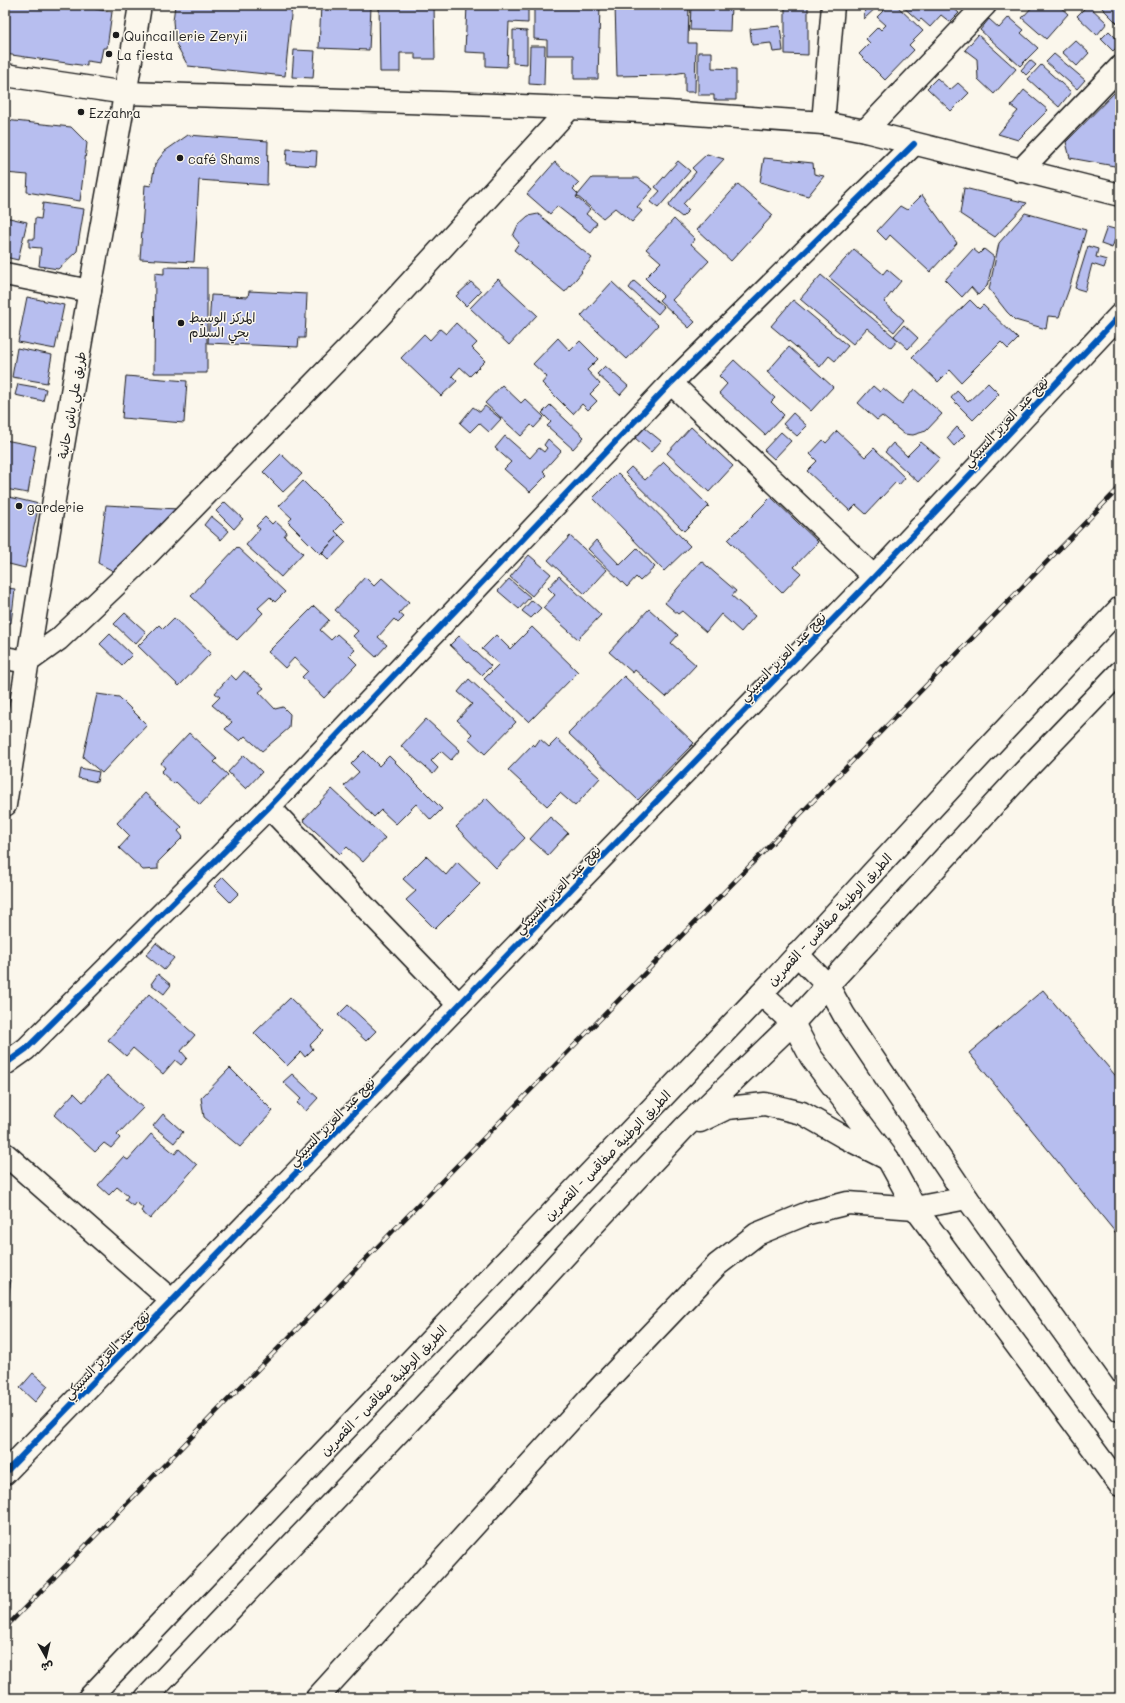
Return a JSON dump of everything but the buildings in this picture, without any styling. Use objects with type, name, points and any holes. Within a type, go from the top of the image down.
[{"type":"street","name":"طريق علي باش حانبة","points":[[5,805],[27,662],[90,291],[126,94],[140,5]]},
{"type":"street","points":[[823,123],[833,5]]},
{"type":"street","points":[[865,131],[985,5]]},
{"type":"street","points":[[1020,171],[1120,67]]},
{"type":"street","points":[[5,75],[126,94],[470,104],[667,112],[823,123],[865,131],[1120,195]]},
{"type":"street","points":[[5,658],[27,662],[59,639],[142,560],[378,320],[569,109]]},
{"type":"street","points":[[5,1064],[26,1049],[269,807],[671,383],[914,144]]},
{"type":"street","points":[[5,274],[90,291]]},
{"type":"street","name":"نهج عبد العزيز السبيكي","points":[[5,1473],[874,577],[1120,315]]},
{"type":"street","points":[[671,383],[874,577]]},
{"type":"street","name":"الطريق الوطنية صفاقس - القصرين","points":[[89,1698],[761,994],[969,768],[1120,608]]},
{"type":"street","points":[[146,1698],[516,1309],[592,1225],[684,1128],[793,1023],[1020,776],[1120,672]]},
{"type":"street","points":[[269,807],[459,1005]]},
{"type":"street","points":[[797,954],[828,986],[844,1015],[967,1198],[1120,1410]]},
{"type":"street","points":[[761,994],[793,1023],[811,1057],[888,1159],[915,1208],[1120,1485]]},
{"type":"street","points":[[684,1128],[727,1108],[765,1104],[802,1113],[844,1137],[888,1159]]},
{"type":"street","points":[[5,1154],[172,1301]]},
{"type":"street","points":[[317,1698],[592,1396],[717,1265],[757,1234],[808,1214],[848,1203],[915,1208],[967,1198]]},
{"type":"railway","points":[[5,1628],[1120,487]]},
{"type":"cycle path","points":[[5,1064],[26,1049],[269,807],[671,383],[914,144]]},
{"type":"cycle path","points":[[5,1473],[874,577],[1120,315]]},
{"type":"place","name":"Quincaillerie Zeryii","points":[[116,35]]},
{"type":"place","name":"La fiesta","points":[[109,54]]},
{"type":"place","name":"Ezzahra","points":[[81,112]]},
{"type":"place","name":"café Shams","points":[[180,158]]},
{"type":"place","name":"المركز الوسيط بحي السلام","points":[[181,323]]},
{"type":"place","name":"garderie","points":[[19,506]]}]
